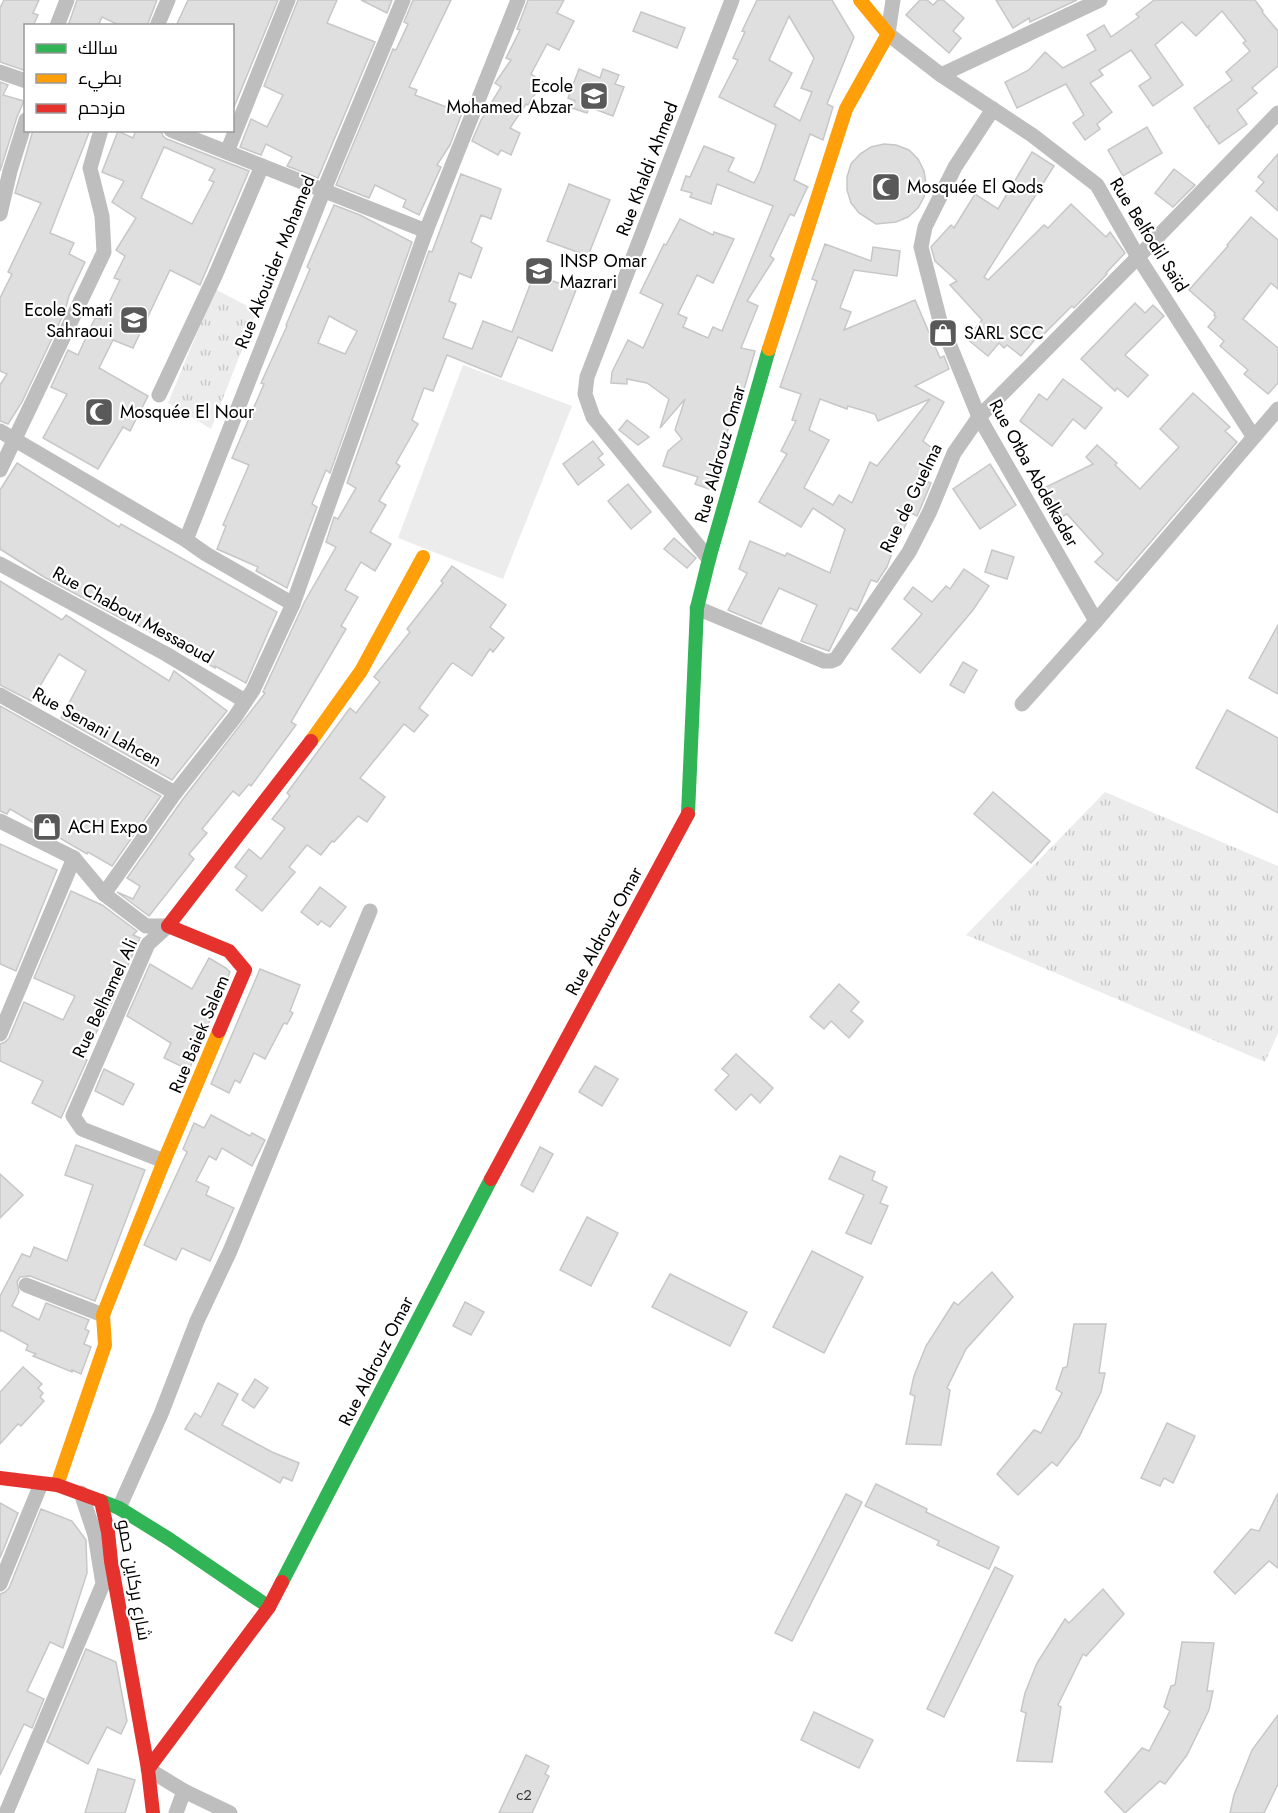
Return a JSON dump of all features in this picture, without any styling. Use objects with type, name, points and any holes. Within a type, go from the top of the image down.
[{"type":"street","points":[[58,24],[67,0]]},
{"type":"street","points":[[158,24],[168,0]]},
{"type":"street","points":[[227,152],[288,0]]},
{"type":"street","name":"Rue Akouider Mohamed","points":[[186,540],[323,192],[403,0]]},
{"type":"street","points":[[104,894],[175,793],[235,717],[253,690],[292,604],[426,231],[518,0]]},
{"type":"street","name":"Rue Khaldi Ahmed","points":[[709,559],[593,417],[585,394],[587,377],[732,0]]},
{"type":"street","points":[[860,0],[888,34]]},
{"type":"street","points":[[888,34],[892,0]]},
{"type":"street","points":[[940,75],[1100,0]]},
{"type":"street","name":"Rue Aldrouz Omar","points":[[148,1769],[269,1607],[473,1212],[688,815],[698,608],[709,559],[758,384],[846,109],[888,34]]},
{"type":"street","name":"Rue Belfodil Saïd","points":[[888,34],[940,75],[1032,135],[1097,185],[1138,257],[1253,436]]},
{"type":"street","points":[[0,72],[24,80]]},
{"type":"street","name":"Rue Otba Abdelkader","points":[[993,110],[955,167],[926,227],[921,247],[940,321],[978,417],[1096,621]]},
{"type":"street","name":"Rue de Guelma","points":[[698,608],[824,661],[831,662],[836,658],[909,552],[930,511],[954,453],[978,417],[1278,113]]},
{"type":"street","points":[[0,214],[24,126]]},
{"type":"street","points":[[0,470],[104,252],[102,216],[90,168],[100,132]]},
{"type":"street","points":[[176,132],[426,231]]},
{"type":"street","points":[[159,395],[215,276],[262,166]]},
{"type":"street","points":[[1022,704],[1278,409]]},
{"type":"street","points":[[0,431],[292,604]]},
{"type":"street","points":[[168,926],[306,747],[361,671],[423,557]]},
{"type":"street","name":"Rue Chabout Messaoud","points":[[0,564],[166,654],[245,701]]},
{"type":"street","name":"Rue Senani Lahcen","points":[[0,695],[175,793]]},
{"type":"street","name":"Rue Belhamel Ali","points":[[0,820],[74,858],[104,894],[146,926],[168,926]]},
{"type":"street","points":[[0,1034],[74,858]]},
{"type":"street","points":[[119,1508],[161,1414],[197,1321],[230,1251],[370,911]]},
{"type":"street","name":"Rue Belhamel Ali","points":[[164,1161],[82,1129],[73,1116],[148,944],[168,926]]},
{"type":"street","name":"Rue Baiek Salem","points":[[57,1485],[105,1345],[103,1315],[164,1161],[245,970],[229,951],[168,926]]},
{"type":"street","points":[[26,1285],[103,1315]]},
{"type":"street","name":"شارع بركاين حمو","points":[[0,1478],[57,1485],[101,1501],[148,1769],[153,1813]]},
{"type":"street","points":[[0,1584],[41,1484]]},
{"type":"street","points":[[81,1493],[94,1535],[102,1584]]},
{"type":"street","points":[[101,1501],[119,1508],[269,1607]]},
{"type":"street","points":[[6,1813],[111,1561]]},
{"type":"street","points":[[148,1769],[184,1791],[230,1813]]},
{"type":"street","points":[[176,1813],[184,1791]]},
{"type":"green space","points":[[215,289],[257,311],[211,429],[168,403]]},
{"type":"green space","points":[[463,365],[572,406],[503,579],[398,538]]},
{"type":"green space","points":[[1105,792],[1278,866],[1278,1033],[1265,1062],[966,935]]},
{"type":"building","points":[[4,0],[39,0],[33,13],[38,15],[34,24],[24,24],[24,70],[0,62],[0,8]]},
{"type":"building","points":[[77,0],[157,0],[148,24],[117,24],[102,17],[99,24],[69,24]]},
{"type":"building","points":[[188,0],[278,0],[234,107],[234,24],[177,24]]},
{"type":"building","points":[[298,0],[337,0],[327,23],[375,42],[318,178],[287,166],[292,157],[266,144],[261,155],[240,147],[251,119],[267,127],[283,95],[264,86]]},
{"type":"building","points":[[361,0],[392,0],[387,13]]},
{"type":"building","points":[[413,0],[451,0],[409,87],[417,90],[415,95],[462,113],[450,145],[437,165],[441,167],[419,215],[403,207],[406,200],[375,185],[369,198],[336,185],[393,49],[396,50],[408,24],[404,22]]},
{"type":"building","points":[[528,0],[564,0],[557,13],[574,21],[559,50],[547,44],[531,74],[543,82],[510,128],[520,133],[511,155],[501,150],[498,155],[472,141],[481,120],[501,87],[495,83],[511,60],[506,58],[520,30],[517,29]]},
{"type":"building","points":[[757,0],[832,0],[854,37],[827,104],[833,107],[823,140],[810,134],[794,180],[808,187],[794,216],[790,214],[770,256],[774,259],[747,301],[758,306],[741,348],[755,351],[734,424],[730,423],[709,489],[695,484],[698,477],[663,466],[668,451],[682,439],[675,430],[685,399],[660,428],[669,399],[647,383],[627,379],[627,384],[611,383],[612,372],[628,340],[643,348],[663,304],[640,293],[664,244],[666,245],[680,219],[713,235],[714,232],[734,239],[713,283],[697,275],[678,314],[687,318],[683,327],[708,338],[713,327],[722,331],[773,206],[717,184],[711,204],[690,197],[692,193],[681,190],[686,176],[690,177],[704,146],[734,158],[728,171],[754,183],[760,171],[776,125],[719,97],[738,60],[733,58],[745,32],[742,31]],"holes":[[[789,16],[814,58],[801,88],[812,92],[800,121],[774,106],[792,73],[769,60]]]},
{"type":"building","points":[[920,0],[927,0],[933,5],[938,0],[943,0],[964,18],[953,31],[961,38],[949,53],[906,15]]},
{"type":"building","points":[[996,0],[1077,0],[1030,22],[1029,18],[1013,28]]},
{"type":"building","points":[[1154,0],[1255,0],[1278,31],[1278,66],[1252,88],[1257,93],[1237,110],[1247,124],[1219,144],[1208,128],[1209,126],[1207,127],[1194,108],[1232,80],[1226,72],[1250,51],[1243,43],[1246,41],[1222,11],[1196,36],[1182,22],[1155,45],[1183,85],[1153,106],[1139,86],[1151,78],[1131,50],[1099,70],[1103,75],[1090,83],[1112,112],[1097,124],[1100,129],[1085,140],[1073,123],[1084,115],[1066,84],[1017,108],[1005,82],[1029,70],[1045,52],[1063,68],[1096,50],[1087,35],[1104,25],[1111,37],[1139,17],[1136,14]]},
{"type":"building","points":[[641,12],[685,28],[677,48],[633,31]]},
{"type":"building","points":[[579,69],[600,78],[603,69],[619,75],[615,84],[624,87],[613,116],[589,107],[587,113],[572,108],[575,101],[568,98]]},
{"type":"building","points":[[0,82],[8,85],[3,95],[24,101],[0,171]]},
{"type":"building","points":[[1147,127],[1162,153],[1123,176],[1108,150]]},
{"type":"building","points":[[32,132],[89,132],[50,233],[74,243],[69,254],[85,262],[69,296],[65,311],[22,402],[8,424],[0,421],[0,385],[7,374],[0,371],[0,298],[12,274],[8,272],[41,203],[15,193]]},
{"type":"building","points":[[118,132],[133,138],[135,132],[162,132],[167,139],[249,171],[200,285],[170,270],[133,348],[113,340],[99,368],[148,396],[130,431],[123,427],[98,469],[43,438],[67,394],[51,387],[68,350],[78,355],[95,318],[101,319],[120,280],[114,278],[125,256],[116,250],[136,218],[112,202],[124,181],[102,172]],"holes":[[[164,147],[215,169],[209,180],[214,182],[192,224],[141,198]]]},
{"type":"building","name":"Mosquée El Qods","points":[[884,144],[896,145],[909,150],[918,159],[924,171],[926,184],[924,197],[918,208],[908,217],[896,222],[876,224],[859,213],[851,203],[847,190],[847,177],[851,164],[860,154],[871,147]]},
{"type":"building","points":[[1032,152],[1054,166],[984,277],[988,280],[1044,225],[1048,228],[1071,204],[1106,237],[1110,232],[1125,253],[1074,308],[1072,306],[1040,338],[1038,336],[1021,356],[1007,345],[1004,348],[999,343],[988,356],[967,339],[982,320],[950,285],[957,281],[935,261],[931,247],[951,225],[954,228],[975,194],[998,209]]},
{"type":"building","points":[[1278,154],[1278,211],[1256,191],[1264,182],[1258,177]]},
{"type":"building","points":[[1174,169],[1195,185],[1173,207],[1155,193]]},
{"type":"building","points":[[461,174],[501,189],[491,219],[481,215],[471,242],[482,248],[471,278],[459,273],[449,301],[456,304],[443,338],[472,349],[483,321],[512,332],[533,277],[547,282],[548,279],[576,290],[552,351],[518,337],[501,377],[447,355],[433,391],[424,388],[412,420],[418,424],[396,463],[400,466],[379,501],[386,505],[370,532],[391,544],[375,571],[361,562],[345,590],[358,597],[341,626],[346,629],[291,722],[296,725],[251,786],[249,784],[239,796],[233,791],[202,829],[207,833],[189,854],[194,859],[149,916],[117,892],[133,899],[140,886],[127,878],[183,799],[265,693],[263,692],[305,601],[336,547],[326,542],[334,517],[338,519],[356,488],[347,483],[429,251],[432,252]]},
{"type":"building","points":[[569,184],[610,200],[588,256],[547,241]]},
{"type":"building","points":[[334,205],[360,215],[412,242],[330,473],[326,470],[312,504],[317,507],[287,588],[256,571],[258,567],[217,549],[226,526],[223,525],[249,465],[232,458],[264,384],[261,383],[310,269],[307,267]],"holes":[[[329,316],[357,331],[345,354],[318,343]]]},
{"type":"building","points":[[1251,217],[1278,240],[1278,289],[1271,283],[1243,319],[1278,348],[1278,383],[1268,394],[1244,374],[1248,370],[1220,346],[1224,341],[1208,327],[1216,317],[1215,313],[1189,290]]},
{"type":"building","points":[[825,244],[871,261],[873,247],[900,251],[897,276],[854,270],[840,308],[851,312],[844,330],[915,300],[940,358],[944,356],[949,369],[915,386],[944,402],[923,441],[937,452],[917,477],[931,483],[921,507],[917,516],[911,513],[887,567],[877,582],[871,580],[857,611],[850,608],[829,651],[801,641],[817,605],[779,588],[761,624],[728,610],[747,573],[739,569],[750,541],[785,556],[787,553],[830,573],[845,529],[813,508],[801,527],[759,502],[787,454],[781,451],[796,421],[792,420],[801,394],[780,387],[817,281],[812,279]],"holes":[[[820,399],[847,409],[848,406],[875,414],[878,421],[930,399],[877,466],[870,462],[852,503],[839,495],[833,505],[804,488],[829,440],[809,430]]]},
{"type":"building","points":[[1135,303],[1145,313],[1153,305],[1164,316],[1125,355],[1148,375],[1128,397],[1117,388],[1115,391],[1081,359]]},
{"type":"building","points":[[1063,379],[1102,408],[1085,429],[1073,419],[1052,446],[1020,421],[1039,394],[1047,400]]},
{"type":"building","points":[[1193,393],[1230,427],[1225,431],[1237,442],[1117,581],[1095,562],[1103,554],[1067,514],[1059,518],[1044,488],[1093,464],[1086,457],[1097,445],[1140,489],[1179,447],[1160,429]]},
{"type":"building","points":[[627,420],[649,437],[638,445],[619,430]]},
{"type":"building","points":[[593,441],[603,454],[598,458],[604,465],[578,485],[563,464]]},
{"type":"building","points":[[17,463],[119,527],[121,524],[277,612],[246,683],[44,577],[0,549],[0,490]]},
{"type":"building","points":[[990,464],[1016,505],[980,529],[953,489]]},
{"type":"building","points":[[628,484],[651,512],[631,529],[608,501]]},
{"type":"building","points":[[674,538],[696,558],[687,568],[664,549]]},
{"type":"building","points":[[992,550],[1014,557],[1007,579],[985,572]]},
{"type":"building","points":[[452,566],[506,605],[490,627],[504,638],[493,652],[490,649],[472,676],[453,663],[451,664],[419,708],[428,715],[414,732],[404,724],[360,778],[385,797],[367,822],[358,816],[321,855],[307,845],[289,867],[295,872],[262,911],[236,890],[247,876],[235,867],[249,849],[261,859],[285,828],[272,819],[290,796],[287,793],[350,708],[356,713],[380,682],[374,677],[410,632],[407,629],[443,583],[441,581]]},
{"type":"building","points":[[964,569],[989,586],[973,610],[920,673],[892,649],[922,614],[904,599],[913,587],[932,602],[946,586],[950,589]]},
{"type":"building","points":[[0,581],[62,620],[66,615],[169,681],[174,671],[227,711],[172,780],[61,718],[86,671],[59,654],[31,701],[0,685]]},
{"type":"building","points":[[1278,625],[1278,694],[1249,678]]},
{"type":"building","points":[[963,662],[977,670],[964,693],[950,685]]},
{"type":"building","points":[[0,706],[161,796],[112,866],[10,809],[7,814],[0,811]]},
{"type":"building","points":[[1227,710],[1278,738],[1278,813],[1196,768]]},
{"type":"building","points":[[993,792],[1050,841],[1031,863],[974,814]]},
{"type":"building","points":[[0,844],[57,870],[16,971],[0,964]]},
{"type":"building","points":[[320,887],[346,907],[330,927],[321,921],[318,925],[301,912]]},
{"type":"building","points":[[71,891],[102,905],[137,931],[133,935],[140,938],[110,1006],[83,1058],[87,1060],[61,1118],[32,1103],[43,1081],[0,1061],[0,1044],[9,1038],[24,1002],[63,1020],[75,996],[34,978]]},
{"type":"building","points":[[209,958],[230,972],[189,1070],[164,1058],[171,1043],[127,1016],[150,964],[192,989]]},
{"type":"building","points":[[260,969],[300,985],[290,1011],[293,1013],[287,1024],[284,1023],[265,1059],[254,1053],[240,1083],[235,1080],[229,1093],[211,1084]]},
{"type":"building","points":[[839,984],[859,1002],[851,1011],[863,1021],[849,1038],[831,1021],[824,1029],[810,1017]]},
{"type":"building","points":[[736,1054],[773,1088],[760,1103],[751,1094],[736,1110],[715,1090],[729,1075],[722,1069]]},
{"type":"building","points":[[595,1066],[618,1079],[602,1106],[579,1092]]},
{"type":"building","points":[[104,1069],[134,1084],[123,1105],[95,1091]]},
{"type":"building","points":[[211,1115],[250,1136],[252,1133],[265,1140],[252,1166],[222,1148],[216,1160],[209,1156],[196,1181],[209,1187],[206,1195],[234,1208],[210,1261],[182,1248],[176,1260],[144,1245],[187,1152],[183,1149],[194,1123],[204,1128]]},
{"type":"building","points":[[76,1145],[145,1170],[95,1301],[30,1276],[20,1277],[17,1282],[19,1292],[12,1306],[39,1320],[46,1303],[89,1320],[85,1329],[89,1331],[84,1344],[91,1347],[81,1374],[33,1356],[36,1354],[26,1350],[28,1345],[1,1330],[0,1332],[0,1296],[22,1254],[30,1257],[34,1247],[67,1261],[93,1185],[65,1175]]},
{"type":"building","points":[[540,1147],[553,1154],[533,1192],[521,1185]]},
{"type":"building","points":[[840,1156],[875,1172],[872,1180],[887,1187],[880,1203],[888,1206],[871,1244],[846,1233],[864,1195],[829,1179]]},
{"type":"building","points":[[0,1174],[23,1195],[0,1218]]},
{"type":"building","points":[[587,1217],[618,1233],[591,1286],[560,1270]]},
{"type":"building","points":[[812,1251],[863,1277],[824,1353],[773,1327]]},
{"type":"building","points":[[992,1272],[1013,1297],[966,1349],[947,1388],[950,1390],[941,1445],[906,1444],[915,1396],[910,1394],[914,1376],[926,1346],[954,1302],[958,1305]]},
{"type":"building","points":[[670,1274],[747,1312],[730,1346],[652,1307]]},
{"type":"building","points":[[465,1302],[484,1312],[471,1335],[453,1326]]},
{"type":"building","points":[[1074,1324],[1106,1324],[1099,1373],[1105,1373],[1101,1392],[1079,1437],[1057,1466],[1052,1462],[1018,1495],[997,1474],[1034,1430],[1041,1433],[1062,1393],[1056,1389],[1063,1368],[1067,1367]]},
{"type":"building","points":[[23,1367],[42,1384],[38,1388],[43,1393],[40,1397],[44,1401],[21,1426],[18,1424],[0,1444],[0,1392]]},
{"type":"building","points":[[255,1379],[268,1388],[254,1408],[242,1400]]},
{"type":"building","points":[[218,1383],[238,1394],[222,1425],[272,1452],[299,1463],[292,1481],[283,1477],[280,1483],[185,1429],[195,1413],[201,1417]]},
{"type":"building","points":[[1167,1423],[1195,1436],[1173,1483],[1164,1478],[1160,1486],[1141,1478]]},
{"type":"building","points":[[876,1484],[927,1509],[926,1512],[999,1547],[989,1569],[937,1545],[939,1541],[865,1506]]},
{"type":"building","points":[[1278,1493],[1278,1568],[1269,1561],[1235,1594],[1214,1572],[1251,1529],[1259,1531]]},
{"type":"building","points":[[846,1494],[862,1502],[792,1641],[775,1633]]},
{"type":"building","points":[[0,1503],[18,1513],[0,1558]]},
{"type":"building","points":[[41,1509],[72,1521],[86,1540],[87,1573],[63,1648],[50,1642],[27,1691],[44,1699],[32,1728],[24,1724],[0,1775],[0,1594],[9,1588]]},
{"type":"building","points":[[995,1567],[1013,1576],[944,1717],[927,1709]]},
{"type":"building","points":[[1103,1589],[1124,1614],[1086,1656],[1083,1654],[1058,1705],[1061,1707],[1052,1762],[1017,1761],[1026,1713],[1021,1711],[1025,1693],[1037,1663],[1065,1619],[1069,1623]]},
{"type":"building","points":[[1182,1642],[1214,1643],[1207,1691],[1213,1691],[1209,1710],[1187,1755],[1165,1784],[1160,1781],[1125,1813],[1105,1792],[1142,1748],[1149,1751],[1170,1711],[1164,1707],[1171,1686],[1175,1685]]},
{"type":"building","points":[[86,1649],[116,1662],[127,1721],[121,1734],[107,1727],[88,1764],[47,1742]]},
{"type":"building","points":[[814,1712],[873,1740],[859,1768],[801,1740]]},
{"type":"building","points":[[1278,1715],[1278,1784],[1264,1813],[1230,1813],[1234,1795],[1252,1750]]},
{"type":"building","points":[[526,1755],[549,1766],[545,1774],[549,1776],[532,1813],[499,1813]]},
{"type":"building","points":[[98,1769],[135,1780],[125,1813],[85,1813]]},
{"type":"traffic: fast","points":[[688,814],[697,608],[769,349]]},
{"type":"traffic: fast","points":[[282,1582],[491,1179]]},
{"type":"traffic: fast","points":[[101,1501],[119,1508],[169,1539],[269,1607]]},
{"type":"traffic: slow","points":[[769,349],[846,109],[888,34],[860,0]]},
{"type":"traffic: slow","points":[[311,741],[361,671],[423,557]]},
{"type":"traffic: slow","points":[[57,1485],[105,1345],[103,1315],[219,1031]]},
{"type":"traffic: jam","points":[[219,1031],[245,970],[229,951],[168,926],[311,741]]},
{"type":"traffic: jam","points":[[491,1179],[688,814]]},
{"type":"traffic: jam","points":[[0,1478],[57,1485],[101,1501],[148,1769],[153,1813]]},
{"type":"traffic: jam","points":[[148,1769],[269,1607],[282,1582]]},
{"type":"place","name":"Ecole Mohamed Abzar","points":[[594,96]]},
{"type":"place","name":"Mosquée El Qods","points":[[886,187]]},
{"type":"place","name":"INSP Omar Mazrari","points":[[539,271]]},
{"type":"place","name":"Ecole Smati Sahraoui","points":[[134,320]]},
{"type":"place","name":"SARL SCC","points":[[943,333]]},
{"type":"place","name":"Mosquée El Nour","points":[[99,412]]},
{"type":"place","name":"ACH Expo","points":[[47,827]]}]
